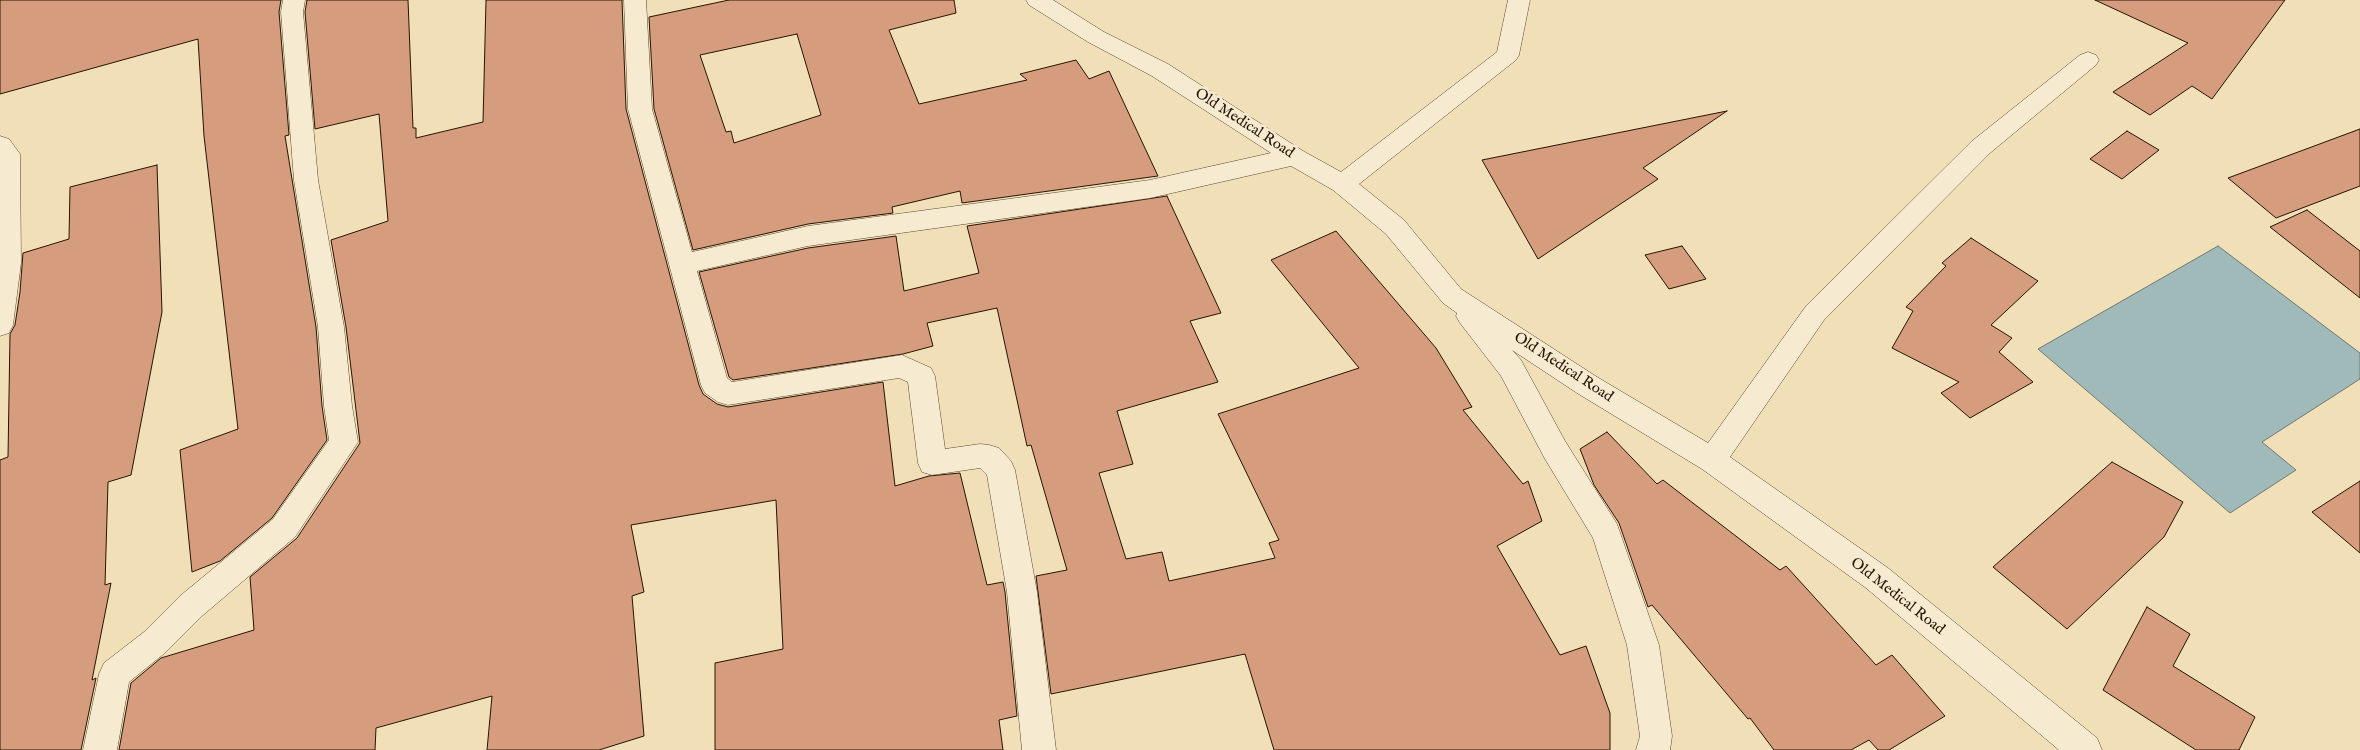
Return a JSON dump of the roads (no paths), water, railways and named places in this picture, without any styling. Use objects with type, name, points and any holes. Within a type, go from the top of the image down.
[{"type":"street","points":[[100,750],[115,674],[155,642],[191,606],[284,528],[344,442],[338,406],[332,327],[306,180],[292,12],[294,0]]},
{"type":"street","points":[[635,0],[640,109],[716,385],[728,394],[902,366],[921,376],[932,463],[980,456],[989,457],[1002,470],[1022,592],[1039,750]]},
{"type":"street","name":"Old Medical Road","points":[[1037,0],[1096,37],[1160,70],[1294,157],[1342,184],[1395,227],[1452,296],[1587,384],[1712,460],[1877,578],[2084,750]]},
{"type":"street","points":[[1342,184],[1508,55],[1519,0]]},
{"type":"street","points":[[1712,460],[1815,313],[1981,146],[2088,60]]},
{"type":"street","points":[[0,145],[8,154],[8,263],[0,325]]},
{"type":"street","points":[[682,264],[808,236],[1150,189],[1294,157]]},
{"type":"street","points":[[1452,296],[1511,368],[1555,450],[1606,533],[1643,644],[1656,736],[1653,750]]},
{"type":"water","points":[[2218,246],[2360,353],[2360,379],[2262,442],[2296,470],[2230,513],[2038,349]]}]
